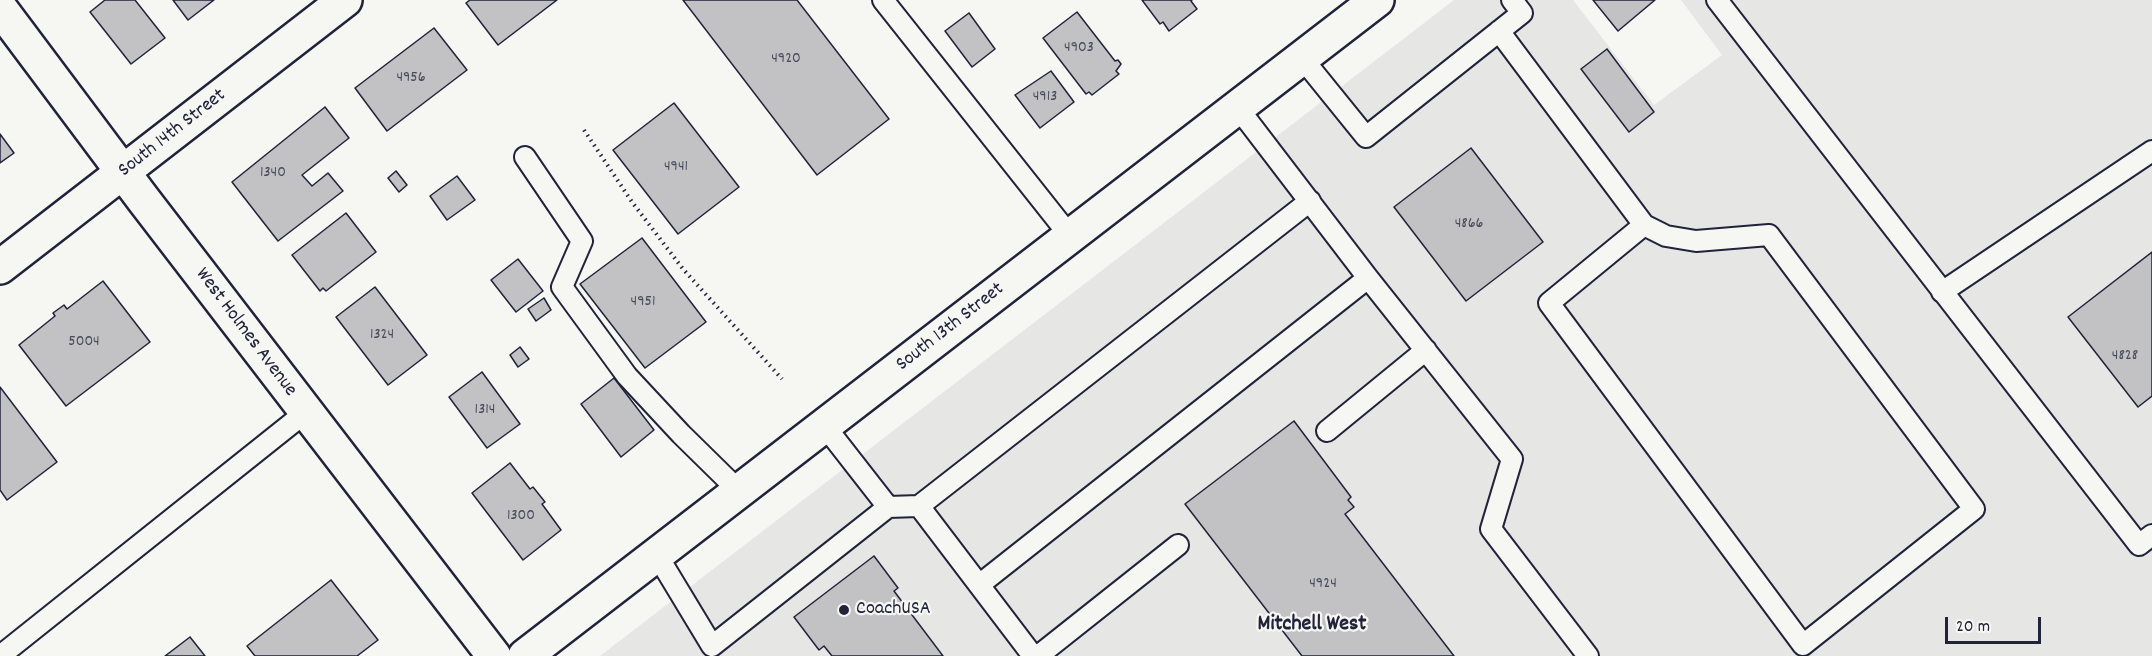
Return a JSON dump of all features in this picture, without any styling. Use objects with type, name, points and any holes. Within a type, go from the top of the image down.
[{"type":"street","name":"South 14th Street","points":[[0,267],[345,0]]},
{"type":"street","name":"South 13th Street","points":[[525,656],[1377,0]]},
{"type":"street","name":"West Holmes Avenue","points":[[0,8],[494,656]]},
{"type":"lane","points":[[884,0],[1070,236]]},
{"type":"lane","points":[[1302,58],[1366,137],[1522,13],[1512,0]]},
{"type":"lane","points":[[1717,0],[2139,545],[2152,535]]},
{"type":"lane","points":[[1499,31],[1644,225],[1666,236],[1696,241],[1769,236],[1974,509],[1803,645],[1549,303],[1644,225]]},
{"type":"lane","points":[[1238,108],[1368,278],[1512,459],[1491,529],[1588,656]]},
{"type":"lane","points":[[1942,292],[2152,151]]},
{"type":"lane","points":[[525,157],[582,241],[562,286],[627,376],[739,491]]},
{"type":"lane","points":[[657,555],[716,651],[888,507],[919,506],[1310,201]]},
{"type":"lane","points":[[979,585],[1368,278]]},
{"type":"lane","points":[[1327,431],[1426,350]]},
{"type":"lane","points":[[0,656],[306,412]]},
{"type":"lane","points":[[824,425],[888,507]]},
{"type":"lane","points":[[919,506],[1033,656]]},
{"type":"lane","points":[[1038,656],[1178,545]]},
{"type":"path","points":[[584,130],[632,202],[683,269],[783,379]]},
{"type":"shaded area","points":[[1454,0],[1573,0],[1654,105],[1722,55],[1681,0],[2152,0],[2152,656],[600,656]]},
{"type":"building","points":[[105,0],[135,0],[165,38],[131,64],[90,12]]},
{"type":"building","points":[[173,0],[214,0],[188,20]]},
{"type":"building","points":[[470,0],[557,0],[498,45],[466,3]]},
{"type":"building","points":[[683,0],[797,0],[889,119],[817,175]]},
{"type":"building","points":[[1142,0],[1192,0],[1197,9],[1169,31],[1163,22],[1160,24]]},
{"type":"building","points":[[1593,0],[1655,0],[1618,31]]},
{"type":"building","points":[[1077,12],[1115,61],[1118,60],[1121,64],[1116,71],[1119,74],[1092,95],[1089,92],[1086,94],[1043,38]]},
{"type":"building","points":[[969,13],[995,49],[972,67],[945,31]]},
{"type":"building","points":[[434,28],[467,70],[387,131],[355,88]]},
{"type":"building","points":[[1607,49],[1654,112],[1629,132],[1581,69]]},
{"type":"building","points":[[1051,71],[1074,102],[1040,128],[1015,95]]},
{"type":"building","points":[[674,103],[739,187],[678,234],[613,150]]},
{"type":"building","points":[[325,107],[349,138],[302,175],[312,186],[328,173],[343,191],[278,241],[232,182]]},
{"type":"building","points":[[0,134],[14,153],[0,163]]},
{"type":"building","points":[[1471,148],[1543,242],[1466,301],[1394,207]]},
{"type":"building","points":[[396,171],[407,185],[399,192],[388,178]]},
{"type":"building","points":[[457,176],[475,200],[447,220],[430,196]]},
{"type":"building","points":[[346,213],[376,252],[326,291],[323,288],[320,291],[292,255]]},
{"type":"building","points":[[642,238],[706,322],[645,368],[580,284]]},
{"type":"building","points":[[2152,252],[2152,396],[2138,407],[2068,317]]},
{"type":"building","points":[[518,259],[543,291],[516,312],[491,280]]},
{"type":"building","points":[[103,281],[150,342],[66,406],[19,345],[55,316],[53,313],[64,305],[67,309]]},
{"type":"building","points":[[375,287],[427,355],[388,385],[336,317]]},
{"type":"building","points":[[544,298],[551,310],[536,321],[528,309]]},
{"type":"building","points":[[520,347],[529,359],[518,367],[510,355]]},
{"type":"building","points":[[482,372],[520,424],[487,448],[449,397]]},
{"type":"building","points":[[614,378],[654,430],[621,457],[581,404]]},
{"type":"building","points":[[0,387],[57,462],[7,500],[0,490]]},
{"type":"building","points":[[1294,421],[1351,497],[1348,500],[1354,507],[1345,514],[1454,656],[1302,656],[1185,504]]},
{"type":"building","points":[[510,463],[530,489],[533,487],[545,502],[542,504],[561,530],[523,560],[472,493]]},
{"type":"building","points":[[874,556],[898,588],[894,591],[943,656],[832,656],[824,646],[819,650],[794,617]]},
{"type":"building","points":[[331,580],[378,640],[357,656],[255,656],[247,646]]},
{"type":"building","points":[[190,637],[205,656],[165,656]]},
{"type":"place","name":"CoachUSA","points":[[844,610]]},
{"type":"district","name":"Mitchell West","points":[[1312,626]]}]
